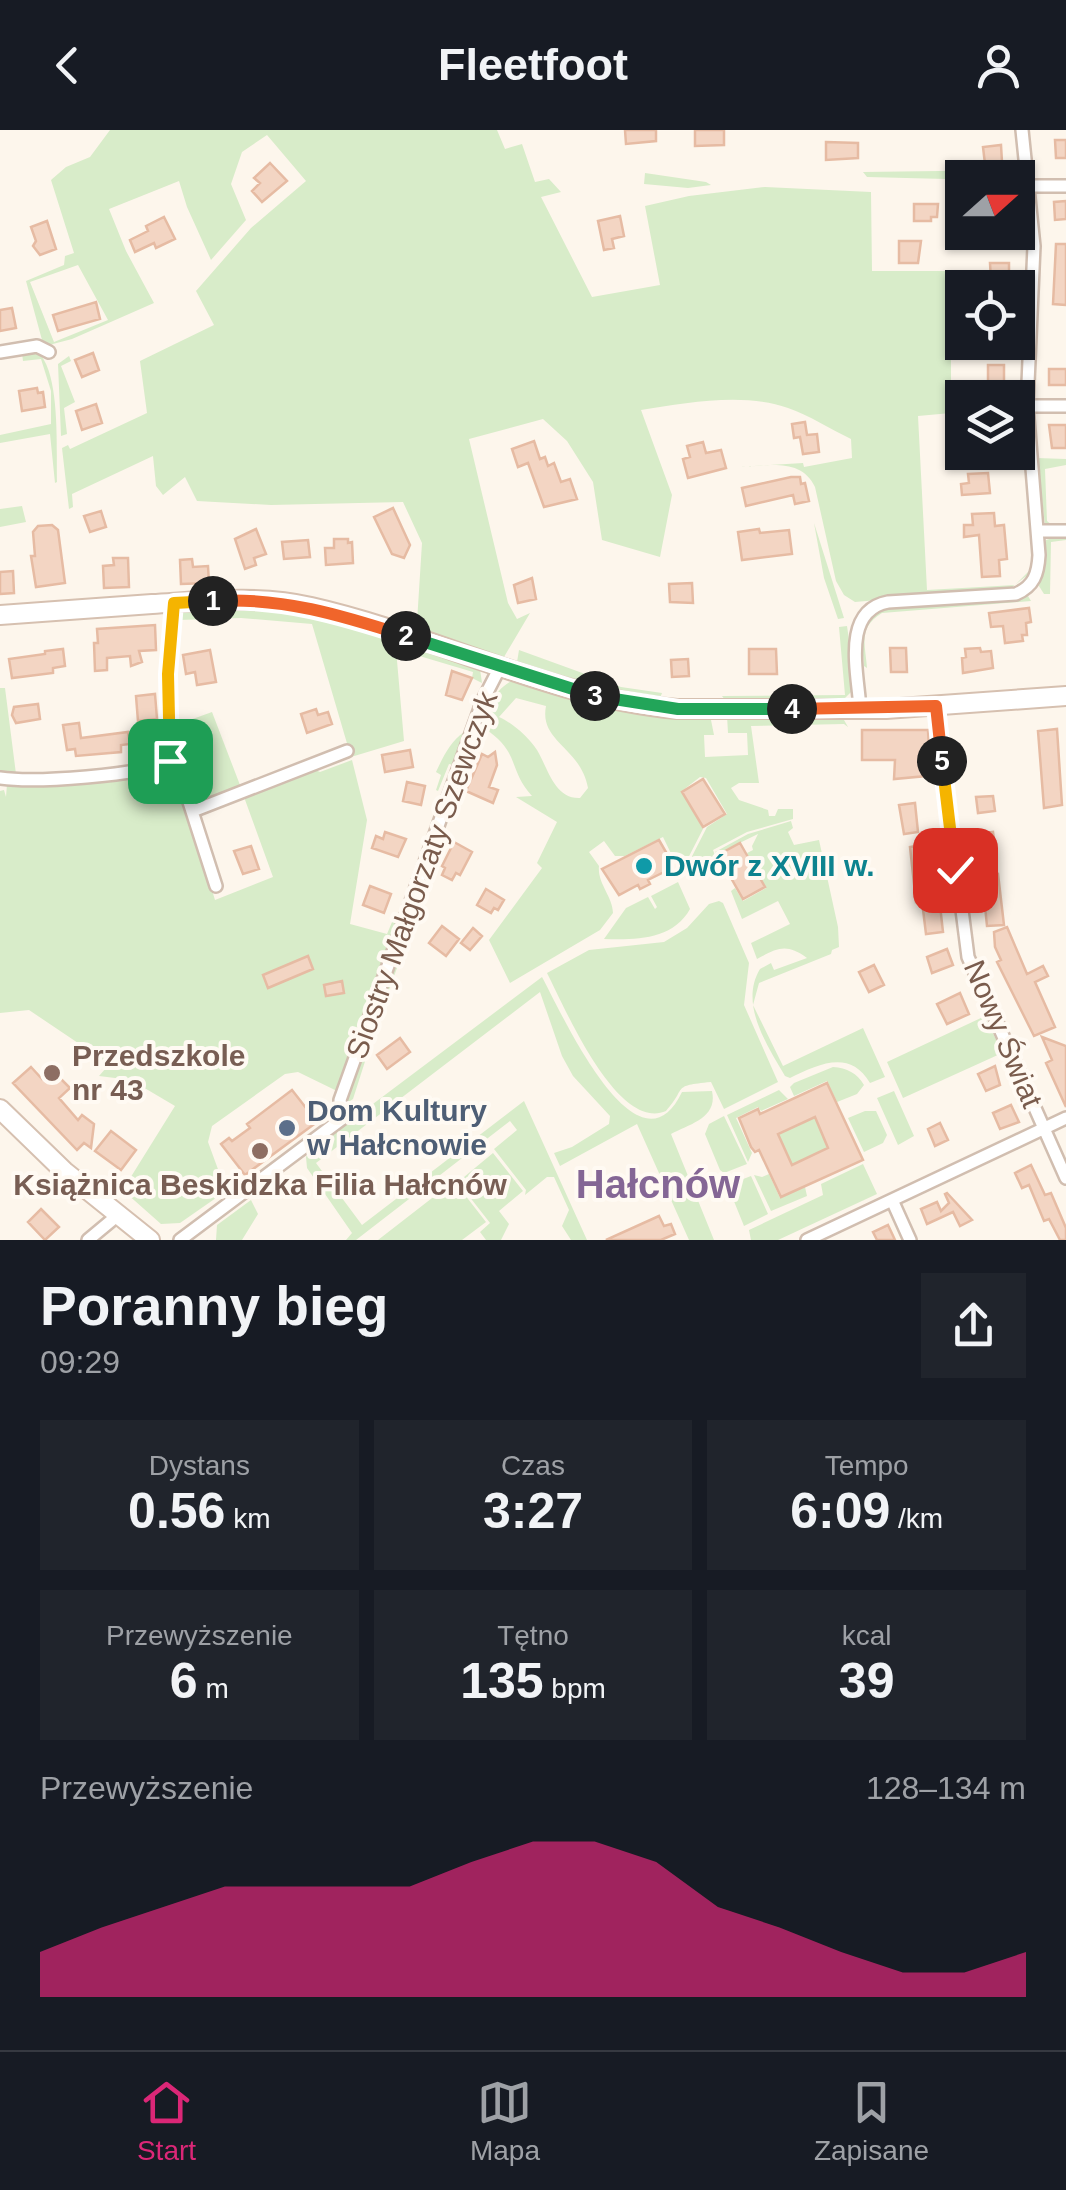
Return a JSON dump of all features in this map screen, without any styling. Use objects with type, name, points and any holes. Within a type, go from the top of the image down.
[{"type":"street","points":[[1022,130],[1025,160]]},
{"type":"street","points":[[1035,186],[1066,186]]},
{"type":"street","points":[[1028,380],[1034,250]]},
{"type":"street","points":[[0,352],[37,346],[49,352]]},
{"type":"street","points":[[1035,406],[1066,406]]},
{"type":"street","points":[[860,708],[856,632],[868,609],[888,602],[1016,594],[1030,586],[1037,574],[1038,531],[1033,470]]},
{"type":"street","points":[[1038,531],[1066,531]]},
{"type":"street","points":[[0,615],[254,600],[302,605],[581,692],[645,706],[720,710],[860,708],[1066,696]]},
{"type":"street","points":[[174,603],[168,674],[170,761],[181,777],[216,886]]},
{"type":"street","name":"Siostry Małgorzaty Szewczyk","points":[[180,1240],[343,1118],[340,1100],[484,700],[500,666]]},
{"type":"street","name":"Nowy Świat","points":[[936,706],[968,956],[1066,1178]]},
{"type":"street","points":[[193,811],[347,751]]},
{"type":"street","points":[[0,778],[92,775],[154,767],[170,761]]},
{"type":"street","points":[[0,1108],[54,1163],[150,1240]]},
{"type":"street","points":[[807,1240],[1066,1118]]},
{"type":"street","points":[[892,1200],[910,1240]]},
{"type":"street","points":[[88,1240],[118,1215]]},
{"type":"green space","points":[[110,130],[497,130],[505,149],[522,144],[535,182],[549,179],[561,192],[541,197],[592,297],[660,285],[645,206],[765,187],[871,192],[872,271],[945,271],[945,360],[951,360],[951,380],[945,380],[945,414],[918,416],[927,590],[1015,585],[855,602],[844,595],[836,581],[815,487],[801,471],[770,465],[803,463],[804,467],[852,458],[851,439],[796,411],[752,401],[714,400],[641,410],[672,495],[660,557],[602,540],[593,482],[567,441],[543,419],[469,439],[508,603],[517,619],[530,613],[504,657],[413,628],[414,619],[417,622],[422,543],[403,502],[271,505],[197,501],[185,477],[163,495],[156,486],[153,456],[72,494],[73,507],[69,509],[62,448],[68,445],[70,449],[147,413],[140,361],[214,325],[196,291],[251,228],[306,181],[267,135],[242,152],[231,184],[246,220],[211,260],[179,181],[109,209],[154,303],[49,345],[42,340],[26,281],[64,265],[65,256],[74,253],[51,180],[66,167],[90,157]],"holes":[[[78,265],[108,320],[54,342],[30,282]]]},
{"type":"green space","points":[[945,171],[945,179],[867,177],[863,172]]},
{"type":"green space","points":[[645,173],[711,185],[688,188],[644,184]]},
{"type":"green space","points":[[38,352],[51,377],[54,394],[55,483],[50,434],[0,443],[0,435],[51,424],[51,391],[41,359],[23,361],[22,353]]},
{"type":"green space","points":[[69,356],[71,361],[61,366],[75,402],[64,408],[67,434],[61,436],[58,364]]},
{"type":"green space","points":[[1037,458],[1066,459],[1066,465],[1045,469],[1047,521],[1066,528],[1045,525]]},
{"type":"green space","points":[[22,506],[26,522],[0,527],[0,509]]},
{"type":"green space","points":[[814,523],[844,618],[838,619],[824,578]]},
{"type":"green space","points":[[1066,534],[1066,540],[1051,542],[1050,594],[1044,594],[1039,586],[1046,540]]},
{"type":"green space","points":[[1028,596],[1031,601],[882,613],[866,630],[867,668],[864,666],[865,626],[884,609],[1009,601]]},
{"type":"green space","points":[[271,607],[341,620],[480,669],[482,683],[472,678],[473,672],[396,649],[404,741],[351,757],[312,624],[241,618],[179,620],[182,609]]},
{"type":"green space","points":[[847,626],[855,680],[851,681],[851,692],[845,698],[725,700],[722,696],[845,695],[839,627]]},
{"type":"green space","points":[[519,650],[621,687],[662,693],[660,698],[616,691],[517,662]]},
{"type":"green space","points":[[515,679],[688,720],[711,720],[714,735],[704,735],[705,757],[748,755],[747,733],[728,733],[727,716],[838,717],[848,727],[751,726],[759,783],[739,783],[731,788],[739,800],[768,810],[769,816],[775,816],[778,809],[793,809],[793,819],[747,832],[713,850],[719,866],[686,868],[707,827],[727,814],[706,778],[700,777],[682,791],[703,829],[683,868],[679,870],[663,837],[625,856],[615,856],[604,841],[589,852],[599,866],[613,913],[600,930],[510,983],[489,940],[542,868],[537,863],[557,822],[516,797],[532,796],[504,745],[485,729],[493,700],[501,688]],"holes":[[[516,698],[546,706],[548,728],[584,774],[588,788],[580,798],[558,788],[534,745],[499,717]]]},
{"type":"green space","points":[[0,688],[5,688],[16,774],[0,775]]},
{"type":"green space","points":[[174,690],[176,725],[212,712],[240,785],[267,775],[265,779],[200,803],[194,801],[175,755]]},
{"type":"green space","points":[[464,732],[454,765],[449,764],[438,791],[441,775],[436,772],[451,745]]},
{"type":"green space","points":[[352,760],[367,820],[350,924],[387,934],[395,915],[398,917],[337,1091],[298,1072],[285,1074],[212,1126],[208,1142],[226,1191],[180,1223],[161,1224],[126,1193],[122,1198],[119,1196],[175,1106],[131,1080],[99,1076],[106,1068],[81,1045],[29,1010],[0,1013],[0,791],[4,790],[6,797],[7,784],[168,770],[177,777],[215,900],[273,877],[244,797],[200,814],[218,875],[197,813],[313,769],[320,772]]},
{"type":"green space","points":[[791,821],[793,828],[788,832],[794,845],[819,840],[839,947],[831,954],[759,983],[753,1004],[754,982],[760,969],[771,963],[774,970],[807,958],[782,949],[757,959],[751,943],[790,924],[778,901],[742,919],[731,891],[735,888],[743,901],[766,888],[747,853],[753,850],[758,834],[715,852],[748,834]]},
{"type":"green space","points":[[678,882],[690,909],[674,927],[652,936],[604,939],[626,908],[648,897],[655,909],[651,896]]},
{"type":"green space","points":[[719,901],[749,963],[744,1005],[778,1082],[724,1109],[711,1082],[690,1085],[681,1089],[666,1111],[648,1113],[629,1103],[595,1063],[547,973],[589,950],[664,942],[687,928],[709,904]]},
{"type":"green space","points":[[419,908],[378,1020],[374,1016],[412,913]]},
{"type":"green space","points":[[542,977],[583,1053],[623,1105],[644,1118],[664,1115],[682,1092],[712,1091],[707,1114],[671,1134],[714,1240],[689,1240],[637,1124],[560,1166],[554,1153],[572,1147],[609,1124],[610,1116],[573,1076],[540,992],[316,1163],[362,1225],[524,1101],[587,1240],[571,1240],[562,1226],[569,1210],[554,1177],[547,1177],[525,1195],[526,1190],[494,1149],[517,1130],[510,1121],[356,1240],[346,1240],[352,1233],[307,1168],[309,1152]]},
{"type":"green space","points":[[977,1002],[1007,1061],[1005,1064],[1000,1054],[903,1098],[887,1062],[983,1017]]},
{"type":"green space","points":[[754,1006],[783,1066],[863,1028],[885,1077],[870,1083],[853,1066],[833,1062],[790,1078],[785,1076],[764,1038]]},
{"type":"green space","points":[[377,1024],[353,1099],[347,1103],[371,1026]]},
{"type":"green space","points":[[833,1067],[858,1077],[864,1085],[857,1094],[837,1102],[827,1081],[794,1096],[790,1087],[794,1083]]},
{"type":"green space","points":[[779,1090],[788,1099],[736,1118],[752,1153],[748,1162],[727,1115]]},
{"type":"green space","points":[[894,1091],[914,1136],[898,1145],[877,1098]]},
{"type":"green space","points":[[876,1111],[887,1135],[883,1143],[864,1152],[848,1118]]},
{"type":"green space","points":[[724,1116],[747,1164],[724,1173],[705,1134],[709,1124]]},
{"type":"green space","points":[[815,1117],[828,1148],[792,1165],[778,1134]]},
{"type":"green space","points":[[493,1153],[523,1191],[499,1211],[509,1224],[501,1240],[486,1240],[480,1232],[490,1223],[458,1182]]},
{"type":"green space","points":[[863,1164],[877,1194],[778,1240],[751,1240],[749,1230],[823,1195],[821,1184]]},
{"type":"green space","points":[[769,1174],[780,1198],[805,1187],[807,1196],[771,1211],[754,1175]]},
{"type":"green space","points":[[751,1176],[768,1214],[744,1226],[729,1189],[733,1183]]},
{"type":"green space","points":[[454,1181],[486,1222],[462,1240],[378,1240]]},
{"type":"green space","points":[[251,1200],[258,1214],[242,1240],[216,1240],[217,1225]]},
{"type":"building","points":[[625,130],[656,130],[656,141],[626,144]]},
{"type":"building","points":[[695,130],[724,130],[724,145],[695,146]]},
{"type":"building","points":[[1055,140],[1066,140],[1066,158],[1056,158]]},
{"type":"building","points":[[826,142],[858,143],[858,158],[826,160]]},
{"type":"building","points":[[1001,145],[1002,160],[985,160],[983,147]]},
{"type":"building","points":[[270,163],[287,181],[262,202],[252,191],[260,183],[254,178]]},
{"type":"building","points":[[1066,201],[1066,219],[1055,220],[1054,202]]},
{"type":"building","points":[[914,204],[938,204],[937,217],[914,221]]},
{"type":"building","points":[[620,216],[624,236],[612,239],[614,248],[604,250],[598,221]]},
{"type":"building","points":[[164,217],[175,239],[135,252],[130,240]]},
{"type":"building","points":[[47,221],[56,249],[40,255],[33,246],[36,241],[31,227]]},
{"type":"building","points":[[899,241],[921,241],[918,263],[899,263]]},
{"type":"building","points":[[1056,244],[1066,244],[1066,305],[1053,304]]},
{"type":"building","points":[[990,263],[1009,263],[1009,270],[990,270]]},
{"type":"building","points":[[96,302],[100,319],[58,331],[53,315]]},
{"type":"building","points":[[12,308],[16,328],[0,331],[0,310]]},
{"type":"building","points":[[93,353],[99,370],[82,377],[75,360]]},
{"type":"building","points":[[988,365],[1004,365],[1004,380],[988,380]]},
{"type":"building","points":[[1049,369],[1066,369],[1066,385],[1049,385]]},
{"type":"building","points":[[37,388],[38,393],[43,392],[45,407],[22,411],[19,391]]},
{"type":"building","points":[[96,404],[102,423],[82,430],[76,411]]},
{"type":"building","points":[[805,422],[807,435],[817,434],[819,452],[803,454],[800,437],[794,438],[792,424]]},
{"type":"building","points":[[1049,425],[1066,425],[1066,448],[1052,448]]},
{"type":"building","points":[[534,441],[540,459],[545,457],[548,466],[554,463],[561,482],[570,479],[577,499],[544,507],[528,463],[518,467],[512,449]]},
{"type":"building","points":[[703,442],[706,453],[721,450],[726,468],[688,478],[683,459],[690,457],[687,446]]},
{"type":"building","points":[[988,473],[990,493],[962,495],[961,484],[969,483],[968,474]]},
{"type":"building","points":[[800,477],[801,484],[805,483],[809,501],[795,504],[793,495],[746,506],[742,488]]},
{"type":"building","points":[[393,508],[410,545],[404,558],[392,554],[374,517]]},
{"type":"building","points":[[101,511],[106,527],[90,532],[84,516]]},
{"type":"building","points":[[994,513],[995,526],[1004,525],[1007,559],[999,560],[1000,576],[982,577],[979,535],[964,537],[964,525],[973,525],[972,514]]},
{"type":"building","points":[[52,525],[58,530],[65,583],[36,587],[31,556],[35,556],[33,532],[38,526]]},
{"type":"building","points":[[256,529],[266,554],[254,558],[256,565],[245,569],[235,539]]},
{"type":"building","points":[[759,529],[760,533],[789,530],[792,554],[742,560],[738,532]]},
{"type":"building","points":[[334,539],[352,542],[353,563],[326,565],[325,548],[334,548]]},
{"type":"building","points":[[308,540],[310,557],[284,559],[282,542]]},
{"type":"building","points":[[113,558],[128,558],[129,587],[104,588],[103,566],[114,565]]},
{"type":"building","points":[[192,559],[193,567],[208,566],[209,583],[181,584],[180,560]]},
{"type":"building","points":[[13,571],[14,593],[0,594],[0,572]]},
{"type":"building","points":[[532,578],[536,599],[518,603],[514,585]]},
{"type":"building","points":[[692,583],[693,603],[670,602],[669,584]]},
{"type":"building","points":[[1029,608],[1031,622],[1026,623],[1023,641],[1005,643],[1003,626],[991,627],[989,613]]},
{"type":"building","points":[[155,625],[156,650],[139,651],[142,662],[131,666],[130,656],[107,658],[107,670],[95,671],[97,629]]},
{"type":"building","points":[[890,648],[906,648],[907,672],[891,672]]},
{"type":"building","points":[[980,648],[981,652],[991,651],[993,668],[963,673],[965,649]]},
{"type":"building","points":[[63,649],[65,666],[53,668],[53,673],[12,678],[9,659]]},
{"type":"building","points":[[749,649],[776,649],[777,674],[749,674]]},
{"type":"building","points":[[210,650],[216,682],[197,685],[195,672],[186,674],[183,655]]},
{"type":"building","points":[[688,659],[689,676],[672,677],[671,660]]},
{"type":"building","points":[[452,671],[472,678],[462,700],[446,695]]},
{"type":"building","points":[[155,694],[157,719],[138,721],[136,696]]},
{"type":"building","points":[[38,704],[40,719],[16,723],[14,707]]},
{"type":"building","points":[[316,709],[318,715],[328,712],[332,724],[307,733],[301,714]]},
{"type":"building","points":[[79,723],[81,738],[128,732],[130,744],[121,745],[121,752],[76,756],[75,749],[67,750],[63,725]]},
{"type":"building","points":[[1057,729],[1062,805],[1044,808],[1038,731]]},
{"type":"building","points":[[862,730],[928,730],[926,776],[894,779],[895,760],[862,760]]},
{"type":"building","points":[[410,750],[413,767],[385,772],[382,755]]},
{"type":"building","points":[[495,752],[497,765],[489,787],[498,790],[493,803],[466,791],[482,754],[488,757]]},
{"type":"building","points":[[703,779],[725,814],[703,827],[682,792]]},
{"type":"building","points":[[407,782],[425,786],[421,805],[403,801]]},
{"type":"building","points":[[993,796],[995,811],[978,813],[976,797]]},
{"type":"building","points":[[915,803],[918,832],[904,834],[899,805]]},
{"type":"building","points":[[385,832],[406,839],[398,857],[372,848],[376,836],[383,839]]},
{"type":"building","points":[[993,832],[995,848],[978,850],[976,834]]},
{"type":"building","name":"Dwór z XVIII w.","points":[[659,840],[670,859],[664,861],[668,870],[648,880],[650,884],[640,889],[638,885],[619,895],[602,869]]},
{"type":"building","points":[[454,842],[472,852],[460,875],[456,873],[452,880],[442,875],[442,866]]},
{"type":"building","points":[[740,843],[765,887],[743,899],[718,855]]},
{"type":"building","points":[[928,844],[943,932],[926,934],[922,901],[916,902],[910,847]]},
{"type":"building","points":[[251,846],[259,869],[243,874],[234,851]]},
{"type":"building","points":[[998,874],[1004,925],[987,926],[982,876]]},
{"type":"building","points":[[370,886],[391,894],[384,913],[363,905]]},
{"type":"building","points":[[486,889],[504,900],[491,913],[477,905]]},
{"type":"building","points":[[442,926],[459,939],[446,956],[429,943]]},
{"type":"building","points":[[1007,927],[1027,974],[1043,966],[1048,976],[1035,982],[1055,1027],[1034,1036],[997,962],[1001,960],[994,932]]},
{"type":"building","points":[[473,928],[482,936],[470,950],[461,943]]},
{"type":"building","points":[[947,949],[953,965],[932,973],[927,957]]},
{"type":"building","points":[[308,956],[313,969],[268,988],[263,975]]},
{"type":"building","points":[[874,965],[884,985],[869,992],[859,972]]},
{"type":"building","points":[[342,981],[344,993],[326,996],[324,985]]},
{"type":"building","points":[[960,993],[969,1014],[947,1024],[937,1004]]},
{"type":"building","points":[[1042,1037],[1066,1046],[1066,1107],[1046,1063],[1052,1060]]},
{"type":"building","points":[[400,1038],[410,1052],[387,1069],[377,1055]]},
{"type":"building","points":[[995,1066],[1000,1085],[986,1091],[978,1074]]},
{"type":"building","points":[[31,1067],[42,1079],[52,1070],[70,1088],[59,1098],[78,1120],[82,1115],[94,1124],[91,1148],[84,1143],[77,1150],[13,1083]]},
{"type":"building","points":[[827,1083],[863,1160],[781,1197],[759,1150],[755,1152],[751,1147],[739,1118],[758,1109],[760,1114]],"holes":[[[815,1117],[828,1148],[792,1165],[778,1134]]]},
{"type":"building","points":[[292,1090],[317,1122],[245,1175],[221,1144],[250,1128],[247,1124]]},
{"type":"building","points":[[1011,1105],[1019,1122],[1000,1129],[993,1113]]},
{"type":"building","points":[[940,1123],[948,1140],[935,1146],[928,1129]]},
{"type":"building","points":[[111,1131],[136,1150],[121,1170],[95,1151]]},
{"type":"building","points":[[1031,1165],[1045,1195],[1051,1193],[1066,1228],[1066,1240],[1060,1240],[1049,1219],[1044,1221],[1029,1185],[1022,1188],[1015,1173]]},
{"type":"building","points":[[947,1193],[972,1220],[960,1226],[953,1212],[927,1224],[921,1209],[937,1202],[941,1211],[949,1203]]},
{"type":"building","points":[[41,1209],[59,1227],[45,1240],[28,1222]]},
{"type":"building","points":[[659,1216],[664,1226],[671,1224],[675,1234],[661,1240],[606,1240]]},
{"type":"building","points":[[888,1225],[895,1240],[877,1240],[873,1232]]},
{"type":"place","name":"Dwór z XVIII w.","points":[[644,866]]},
{"type":"place","name":"Przedszkole nr 43","points":[[52,1073]]},
{"type":"place","name":"Dom Kultury w Hałcnowie","points":[[287,1128]]},
{"type":"place","name":"Książnica Beskidzka Filia Hałcnów","points":[[260,1151]]},
{"type":"district","name":"Hałcnów","points":[[658,1184]]},
{"type":"route","points":[[170,761],[168,674],[174,603],[289,603],[345,616],[581,692],[645,706],[720,710],[936,706],[955,870]]}]
